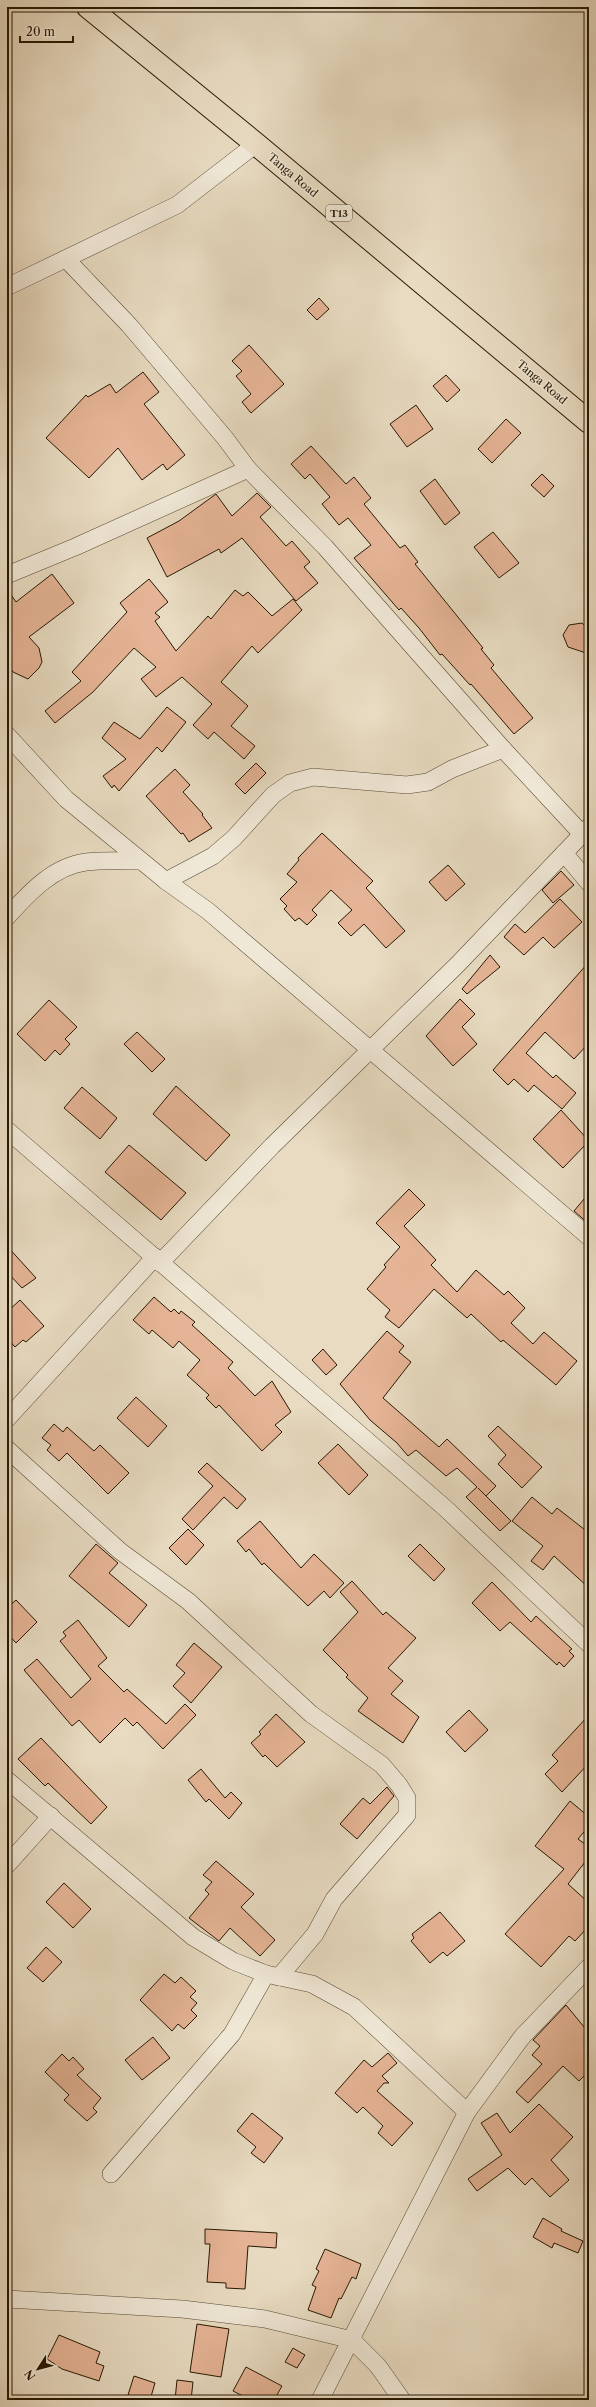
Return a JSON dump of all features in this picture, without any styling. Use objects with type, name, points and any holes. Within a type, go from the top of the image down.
[{"type":"highway","name":"Tanga Road","points":[[88,7],[256,144],[589,422]]},
{"type":"street","points":[[7,287],[177,205],[256,144]]},
{"type":"street","points":[[7,1419],[158,1260],[458,964],[585,830],[503,749],[325,547],[248,469],[225,438],[129,325],[66,259]]},
{"type":"street","points":[[7,575],[75,547],[248,469]]},
{"type":"street","points":[[7,735],[66,799],[166,881],[208,911],[589,1237]]},
{"type":"street","points":[[166,881],[213,856],[234,838],[273,795],[290,783],[313,777],[407,785],[428,782],[452,769],[503,749]]},
{"type":"street","points":[[564,853],[589,883]]},
{"type":"street","points":[[7,917],[26,896],[66,867],[85,862],[141,861]]},
{"type":"street","points":[[7,1130],[444,1507],[589,1644]]},
{"type":"street","points":[[7,1449],[120,1551],[188,1601],[311,1714],[382,1765],[399,1785],[407,1798],[407,1815],[334,1899],[315,1934],[273,1975],[232,2034],[111,2174]]},
{"type":"street","points":[[7,1780],[193,1937],[233,1961],[273,1975],[312,1984],[354,2007],[467,2112]]},
{"type":"street","points":[[7,1865],[51,1816]]},
{"type":"street","points":[[320,2400],[352,2340],[467,2112],[522,2036],[589,1967]]},
{"type":"street","points":[[9,2296],[182,2309],[265,2319],[352,2340],[378,2366],[402,2400]]},
{"type":"building","points":[[319,298],[329,309],[317,320],[307,310]]},
{"type":"building","points":[[249,345],[284,384],[251,413],[242,402],[251,394],[236,376],[242,371],[232,361]]},
{"type":"building","points":[[143,372],[159,392],[144,404],[185,455],[167,470],[163,464],[142,480],[118,448],[89,478],[46,438],[86,395],[88,397],[110,384],[116,393]]},
{"type":"building","points":[[446,375],[460,390],[447,402],[433,386]]},
{"type":"building","points":[[416,405],[433,429],[407,447],[390,424]]},
{"type":"building","points":[[506,419],[521,433],[492,463],[478,449]]},
{"type":"building","points":[[311,446],[346,484],[354,477],[371,498],[364,504],[400,548],[405,545],[418,562],[415,564],[483,648],[481,649],[494,665],[491,668],[533,718],[514,734],[471,684],[470,685],[442,654],[440,655],[419,628],[401,608],[399,610],[354,558],[371,545],[348,518],[339,525],[322,504],[330,497],[310,474],[305,479],[291,464]]},
{"type":"building","points":[[542,474],[554,486],[544,497],[531,485]]},
{"type":"building","points":[[435,479],[460,513],[445,525],[420,491]]},
{"type":"building","points":[[257,493],[271,507],[260,517],[286,546],[292,541],[310,562],[304,567],[318,583],[296,601],[242,538],[221,553],[219,549],[167,577],[147,538],[179,521],[216,494],[232,516]]},
{"type":"building","points":[[493,532],[519,563],[499,578],[474,547]]},
{"type":"building","points":[[52,574],[74,603],[29,637],[39,648],[42,662],[39,668],[28,679],[13,672],[7,663],[7,589],[16,602]]},
{"type":"building","points":[[149,579],[168,602],[155,613],[160,617],[155,621],[176,651],[208,616],[211,619],[235,590],[243,596],[248,592],[272,616],[293,599],[302,610],[258,653],[252,646],[221,682],[248,706],[231,726],[255,746],[244,759],[214,732],[208,739],[193,725],[212,704],[182,677],[156,697],[141,679],[156,667],[134,648],[93,692],[55,723],[45,711],[81,681],[72,672],[127,612],[120,603]]},
{"type":"building","points":[[582,623],[589,630],[589,654],[568,647],[563,635],[569,625]]},
{"type":"building","points":[[167,707],[186,722],[162,752],[157,747],[119,791],[114,785],[112,788],[103,776],[126,759],[102,738],[114,722],[140,739]]},
{"type":"building","points":[[256,763],[266,773],[245,794],[235,784]]},
{"type":"building","points":[[175,769],[190,785],[183,792],[203,814],[202,815],[212,828],[189,842],[183,833],[181,834],[146,796]]},
{"type":"building","points":[[322,833],[373,881],[366,888],[405,931],[386,948],[364,924],[351,936],[338,923],[352,910],[331,890],[312,910],[317,915],[307,925],[299,918],[295,921],[284,909],[287,906],[280,899],[297,882],[287,874],[299,860],[298,858]]},
{"type":"building","points":[[448,865],[465,884],[446,901],[429,882]]},
{"type":"building","points":[[561,871],[574,885],[553,903],[542,890]]},
{"type":"building","points":[[560,899],[582,922],[554,948],[543,937],[524,955],[504,937],[515,924],[525,933]]},
{"type":"building","points":[[490,955],[500,967],[467,994],[462,989]]},
{"type":"building","points":[[589,962],[589,1043],[574,1059],[545,1032],[526,1053],[553,1078],[556,1075],[576,1093],[562,1109],[534,1085],[528,1092],[514,1079],[508,1085],[493,1070]]},
{"type":"building","points":[[460,999],[475,1014],[462,1027],[477,1044],[453,1066],[426,1036]]},
{"type":"building","points":[[49,1000],[77,1027],[65,1039],[70,1044],[60,1055],[55,1050],[45,1061],[17,1034]]},
{"type":"building","points":[[137,1032],[165,1059],[152,1072],[124,1044]]},
{"type":"building","points":[[176,1086],[230,1135],[206,1161],[153,1114]]},
{"type":"building","points":[[82,1087],[117,1118],[100,1139],[64,1108]]},
{"type":"building","points":[[561,1110],[589,1141],[563,1168],[533,1139]]},
{"type":"building","points":[[129,1145],[186,1193],[161,1220],[105,1172]]},
{"type":"building","points":[[409,1189],[425,1205],[404,1226],[436,1260],[431,1265],[457,1292],[476,1270],[504,1295],[508,1291],[525,1308],[511,1323],[533,1344],[544,1332],[577,1361],[556,1385],[503,1340],[501,1342],[471,1314],[467,1318],[434,1289],[399,1328],[385,1317],[390,1310],[367,1289],[386,1267],[384,1265],[400,1247],[376,1223]]},
{"type":"building","points":[[589,1193],[589,1224],[574,1211]]},
{"type":"building","points":[[7,1246],[36,1278],[22,1288],[7,1272]]},
{"type":"building","points":[[154,1297],[171,1312],[174,1309],[179,1314],[181,1311],[195,1322],[192,1325],[233,1362],[228,1368],[255,1396],[272,1381],[291,1412],[275,1425],[282,1432],[262,1451],[219,1405],[216,1408],[206,1398],[209,1395],[187,1375],[200,1360],[179,1341],[173,1348],[152,1330],[149,1334],[133,1320]]},
{"type":"building","points":[[20,1300],[44,1326],[26,1342],[23,1340],[15,1347],[7,1338],[7,1312]]},
{"type":"building","points":[[387,1331],[404,1346],[399,1352],[411,1362],[383,1398],[439,1447],[447,1439],[496,1486],[486,1496],[511,1521],[500,1531],[466,1497],[477,1487],[457,1468],[446,1476],[416,1450],[408,1456],[397,1443],[370,1420],[340,1384]]},
{"type":"building","points":[[323,1349],[337,1365],[326,1375],[312,1360]]},
{"type":"building","points":[[136,1397],[167,1426],[148,1447],[117,1418]]},
{"type":"building","points":[[54,1424],[63,1432],[67,1427],[94,1451],[100,1445],[129,1473],[108,1494],[67,1453],[59,1461],[47,1450],[51,1445],[42,1438]]},
{"type":"building","points":[[498,1426],[542,1467],[522,1488],[498,1464],[506,1455],[488,1436]]},
{"type":"building","points":[[338,1444],[368,1475],[349,1495],[318,1463]]},
{"type":"building","points":[[207,1463],[246,1499],[237,1509],[224,1497],[193,1530],[182,1519],[213,1486],[198,1472]]},
{"type":"building","points":[[532,1497],[552,1514],[557,1508],[589,1533],[589,1588],[554,1556],[543,1570],[531,1561],[543,1546],[512,1521]]},
{"type":"building","points":[[260,1521],[301,1568],[314,1554],[344,1583],[330,1598],[324,1591],[308,1606],[264,1563],[262,1565],[249,1549],[246,1552],[237,1541]]},
{"type":"building","points":[[188,1529],[204,1545],[186,1565],[169,1548]]},
{"type":"building","points":[[96,1544],[118,1563],[109,1573],[147,1605],[129,1627],[69,1576]]},
{"type":"building","points":[[420,1544],[445,1569],[434,1581],[408,1556]]},
{"type":"building","points":[[352,1581],[383,1615],[386,1612],[416,1638],[388,1668],[403,1681],[391,1694],[419,1717],[403,1743],[358,1711],[368,1698],[346,1677],[348,1675],[323,1650],[358,1612],[340,1592]]},
{"type":"building","points":[[492,1582],[531,1622],[536,1616],[572,1649],[569,1651],[574,1656],[564,1667],[559,1662],[557,1665],[510,1622],[500,1631],[472,1603]]},
{"type":"building","points":[[16,1600],[37,1622],[16,1643],[7,1633],[7,1608]]},
{"type":"building","points":[[78,1620],[107,1658],[98,1666],[124,1692],[127,1689],[166,1724],[185,1704],[196,1715],[163,1749],[137,1722],[133,1726],[125,1718],[100,1743],[79,1720],[72,1726],[24,1670],[37,1659],[71,1698],[91,1679],[60,1641],[66,1636],[63,1632]]},
{"type":"building","points":[[194,1643],[222,1667],[191,1703],[173,1686],[185,1673],[176,1665]]},
{"type":"building","points":[[469,1710],[488,1730],[465,1752],[446,1732]]},
{"type":"building","points":[[276,1714],[305,1742],[277,1767],[265,1755],[263,1757],[251,1743],[261,1734],[259,1732]]},
{"type":"building","points":[[589,1715],[589,1763],[562,1792],[545,1774],[558,1761],[552,1755]]},
{"type":"building","points":[[41,1738],[107,1807],[91,1824],[48,1783],[45,1786],[18,1759]]},
{"type":"building","points":[[201,1769],[225,1798],[231,1792],[242,1803],[229,1819],[209,1799],[206,1802],[188,1780]]},
{"type":"building","points":[[387,1787],[394,1796],[357,1839],[340,1824],[363,1798],[370,1804]]},
{"type":"building","points":[[570,1801],[589,1817],[589,1826],[578,1839],[589,1847],[589,1857],[568,1884],[589,1903],[589,1926],[575,1941],[569,1936],[541,1967],[505,1934],[564,1869],[535,1846]]},
{"type":"building","points":[[216,1861],[254,1894],[241,1907],[275,1940],[260,1956],[230,1928],[219,1941],[189,1918],[209,1894],[205,1890],[212,1882],[203,1875]]},
{"type":"building","points":[[64,1883],[91,1909],[73,1928],[46,1902]]},
{"type":"building","points":[[440,1912],[465,1941],[447,1956],[443,1952],[430,1963],[411,1941],[414,1938],[412,1934]]},
{"type":"building","points":[[46,1947],[62,1962],[43,1982],[27,1968]]},
{"type":"building","points":[[164,1974],[175,1983],[181,1977],[196,1991],[190,1997],[197,2003],[191,2010],[197,2016],[184,2029],[178,2024],[172,2031],[140,2000]]},
{"type":"building","points":[[566,2005],[589,2033],[589,2071],[579,2081],[563,2066],[528,2103],[516,2092],[542,2064],[532,2055],[540,2046],[533,2040]]},
{"type":"building","points":[[153,2037],[170,2058],[142,2080],[125,2060]]},
{"type":"building","points":[[388,2053],[397,2063],[382,2076],[389,2083],[384,2083],[377,2091],[413,2123],[392,2146],[378,2133],[383,2126],[363,2107],[357,2113],[335,2093],[364,2060],[372,2067]]},
{"type":"building","points":[[62,2054],[69,2061],[73,2057],[84,2069],[77,2075],[101,2098],[93,2108],[97,2112],[87,2121],[64,2100],[69,2095],[45,2072]]},
{"type":"building","points":[[539,2104],[573,2137],[551,2160],[569,2180],[550,2197],[532,2178],[525,2185],[508,2168],[477,2191],[468,2179],[502,2155],[481,2123],[497,2113],[510,2133]]},
{"type":"building","points":[[252,2113],[283,2138],[264,2163],[251,2153],[256,2147],[237,2131]]},
{"type":"building","points":[[543,2218],[562,2229],[561,2231],[583,2241],[578,2253],[554,2243],[552,2248],[533,2237]]},
{"type":"building","points":[[205,2229],[277,2233],[276,2248],[248,2246],[245,2289],[226,2288],[226,2283],[207,2282],[210,2244],[205,2244]]},
{"type":"building","points":[[325,2249],[361,2264],[356,2279],[352,2277],[341,2299],[339,2298],[331,2318],[308,2310],[316,2287],[312,2285],[319,2271],[316,2269]]},
{"type":"building","points":[[197,2324],[229,2329],[221,2377],[190,2372]]},
{"type":"building","points":[[59,2335],[100,2352],[96,2363],[104,2366],[99,2381],[62,2369],[47,2359]]},
{"type":"building","points":[[293,2348],[305,2355],[297,2368],[285,2362]]},
{"type":"building","points":[[246,2367],[282,2386],[274,2400],[251,2400],[233,2391]]},
{"type":"building","points":[[134,2376],[155,2383],[150,2400],[128,2395]]},
{"type":"building","points":[[177,2380],[193,2382],[191,2400],[175,2400]]}]
